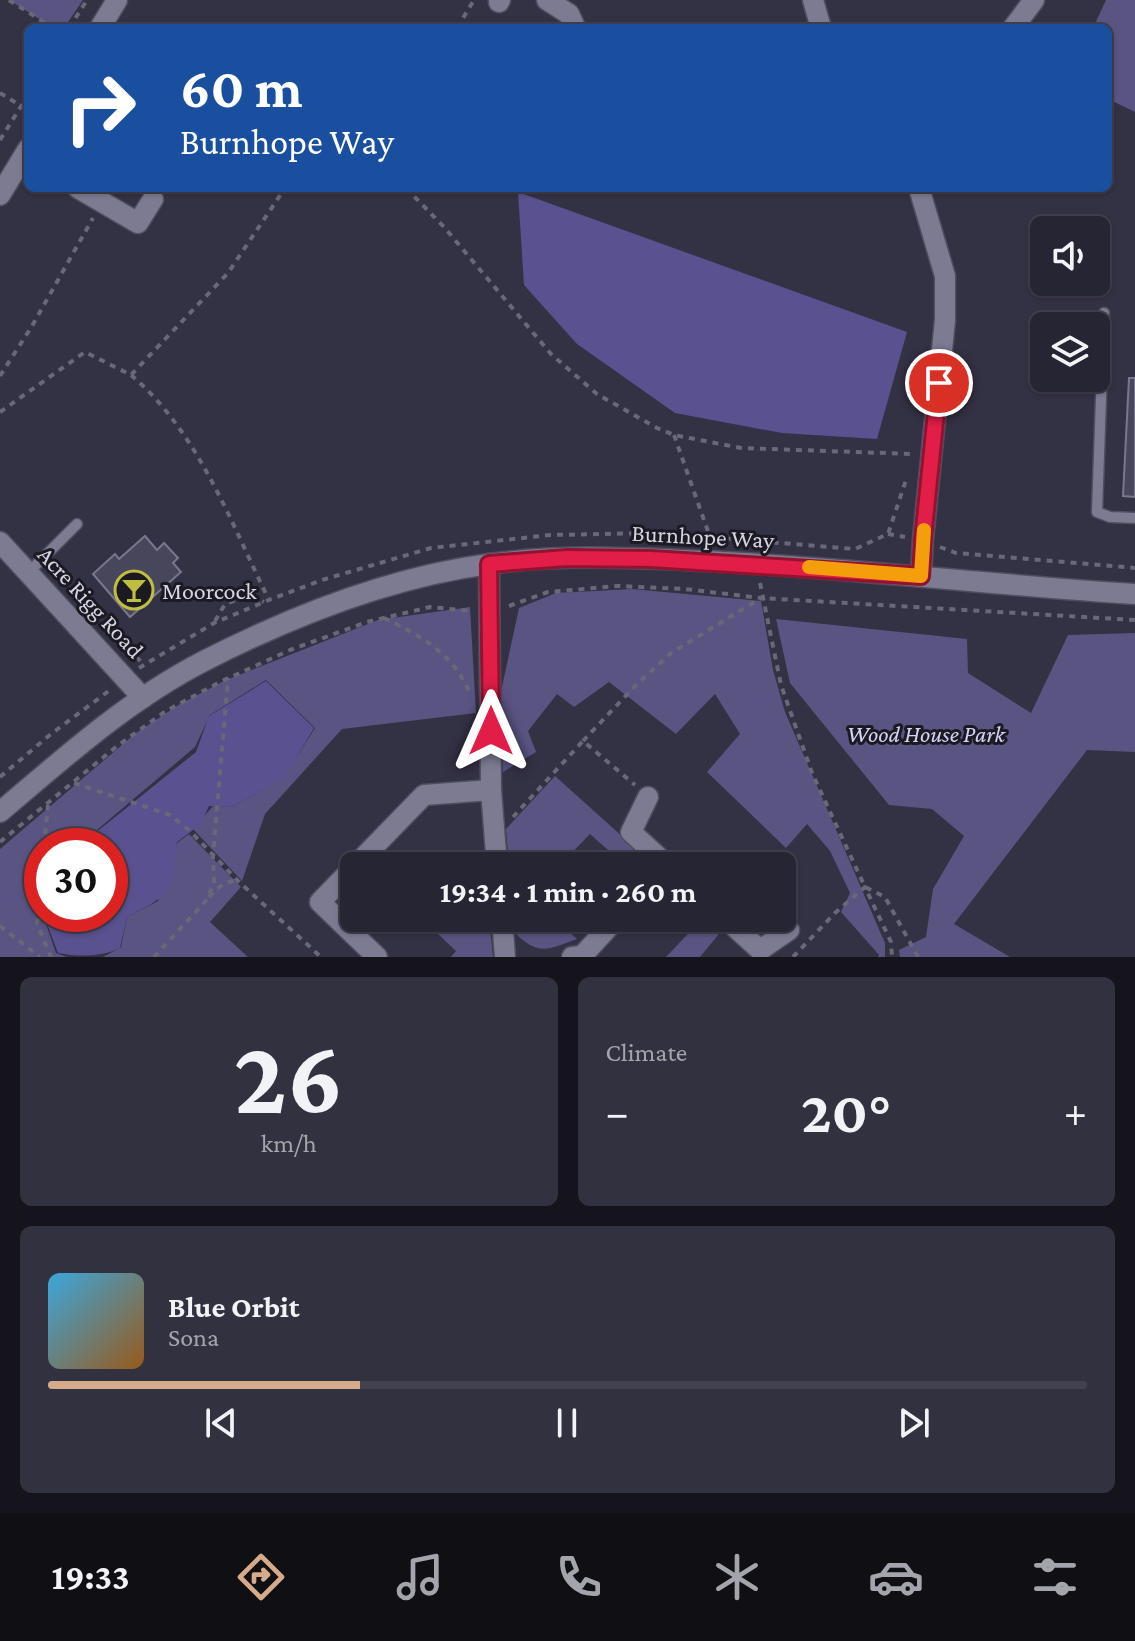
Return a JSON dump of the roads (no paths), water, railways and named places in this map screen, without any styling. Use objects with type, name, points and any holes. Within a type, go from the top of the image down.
[{"type":"street","points":[[102,24],[117,0]]},
{"type":"street","points":[[547,0],[569,14],[574,24]]},
{"type":"street","points":[[813,0],[820,24]]},
{"type":"street","points":[[1016,24],[1034,0]]},
{"type":"street","points":[[0,195],[24,158]]},
{"type":"street","points":[[85,192],[138,223],[153,199]]},
{"type":"street","points":[[920,192],[945,276],[921,576]]},
{"type":"street","name":"Acre Rigg Road","points":[[0,542],[143,698]]},
{"type":"street","name":"Burnhope Way","points":[[0,812],[96,731],[202,662],[260,634],[412,579],[489,564],[567,558],[758,563],[1135,594]]},
{"type":"street","points":[[489,564],[491,790],[496,852]]},
{"type":"street","points":[[368,852],[424,795],[491,790]]},
{"type":"street","points":[[648,797],[631,832],[652,852]]},
{"type":"street","points":[[340,881],[320,902],[340,921]]},
{"type":"street","points":[[351,932],[377,957]]},
{"type":"street","points":[[503,932],[505,957]]},
{"type":"street","points":[[572,957],[582,956],[604,932]]},
{"type":"street","points":[[740,932],[760,950],[786,932]]},
{"type":"lane","points":[[1101,392],[1097,512],[1110,517],[1135,518]]},
{"type":"lane","points":[[29,572],[77,524]]},
{"type":"place","name":"Moorcock","points":[[134,590]]},
{"type":"park label","name":"Wood House Park","points":[[926,733]]}]
